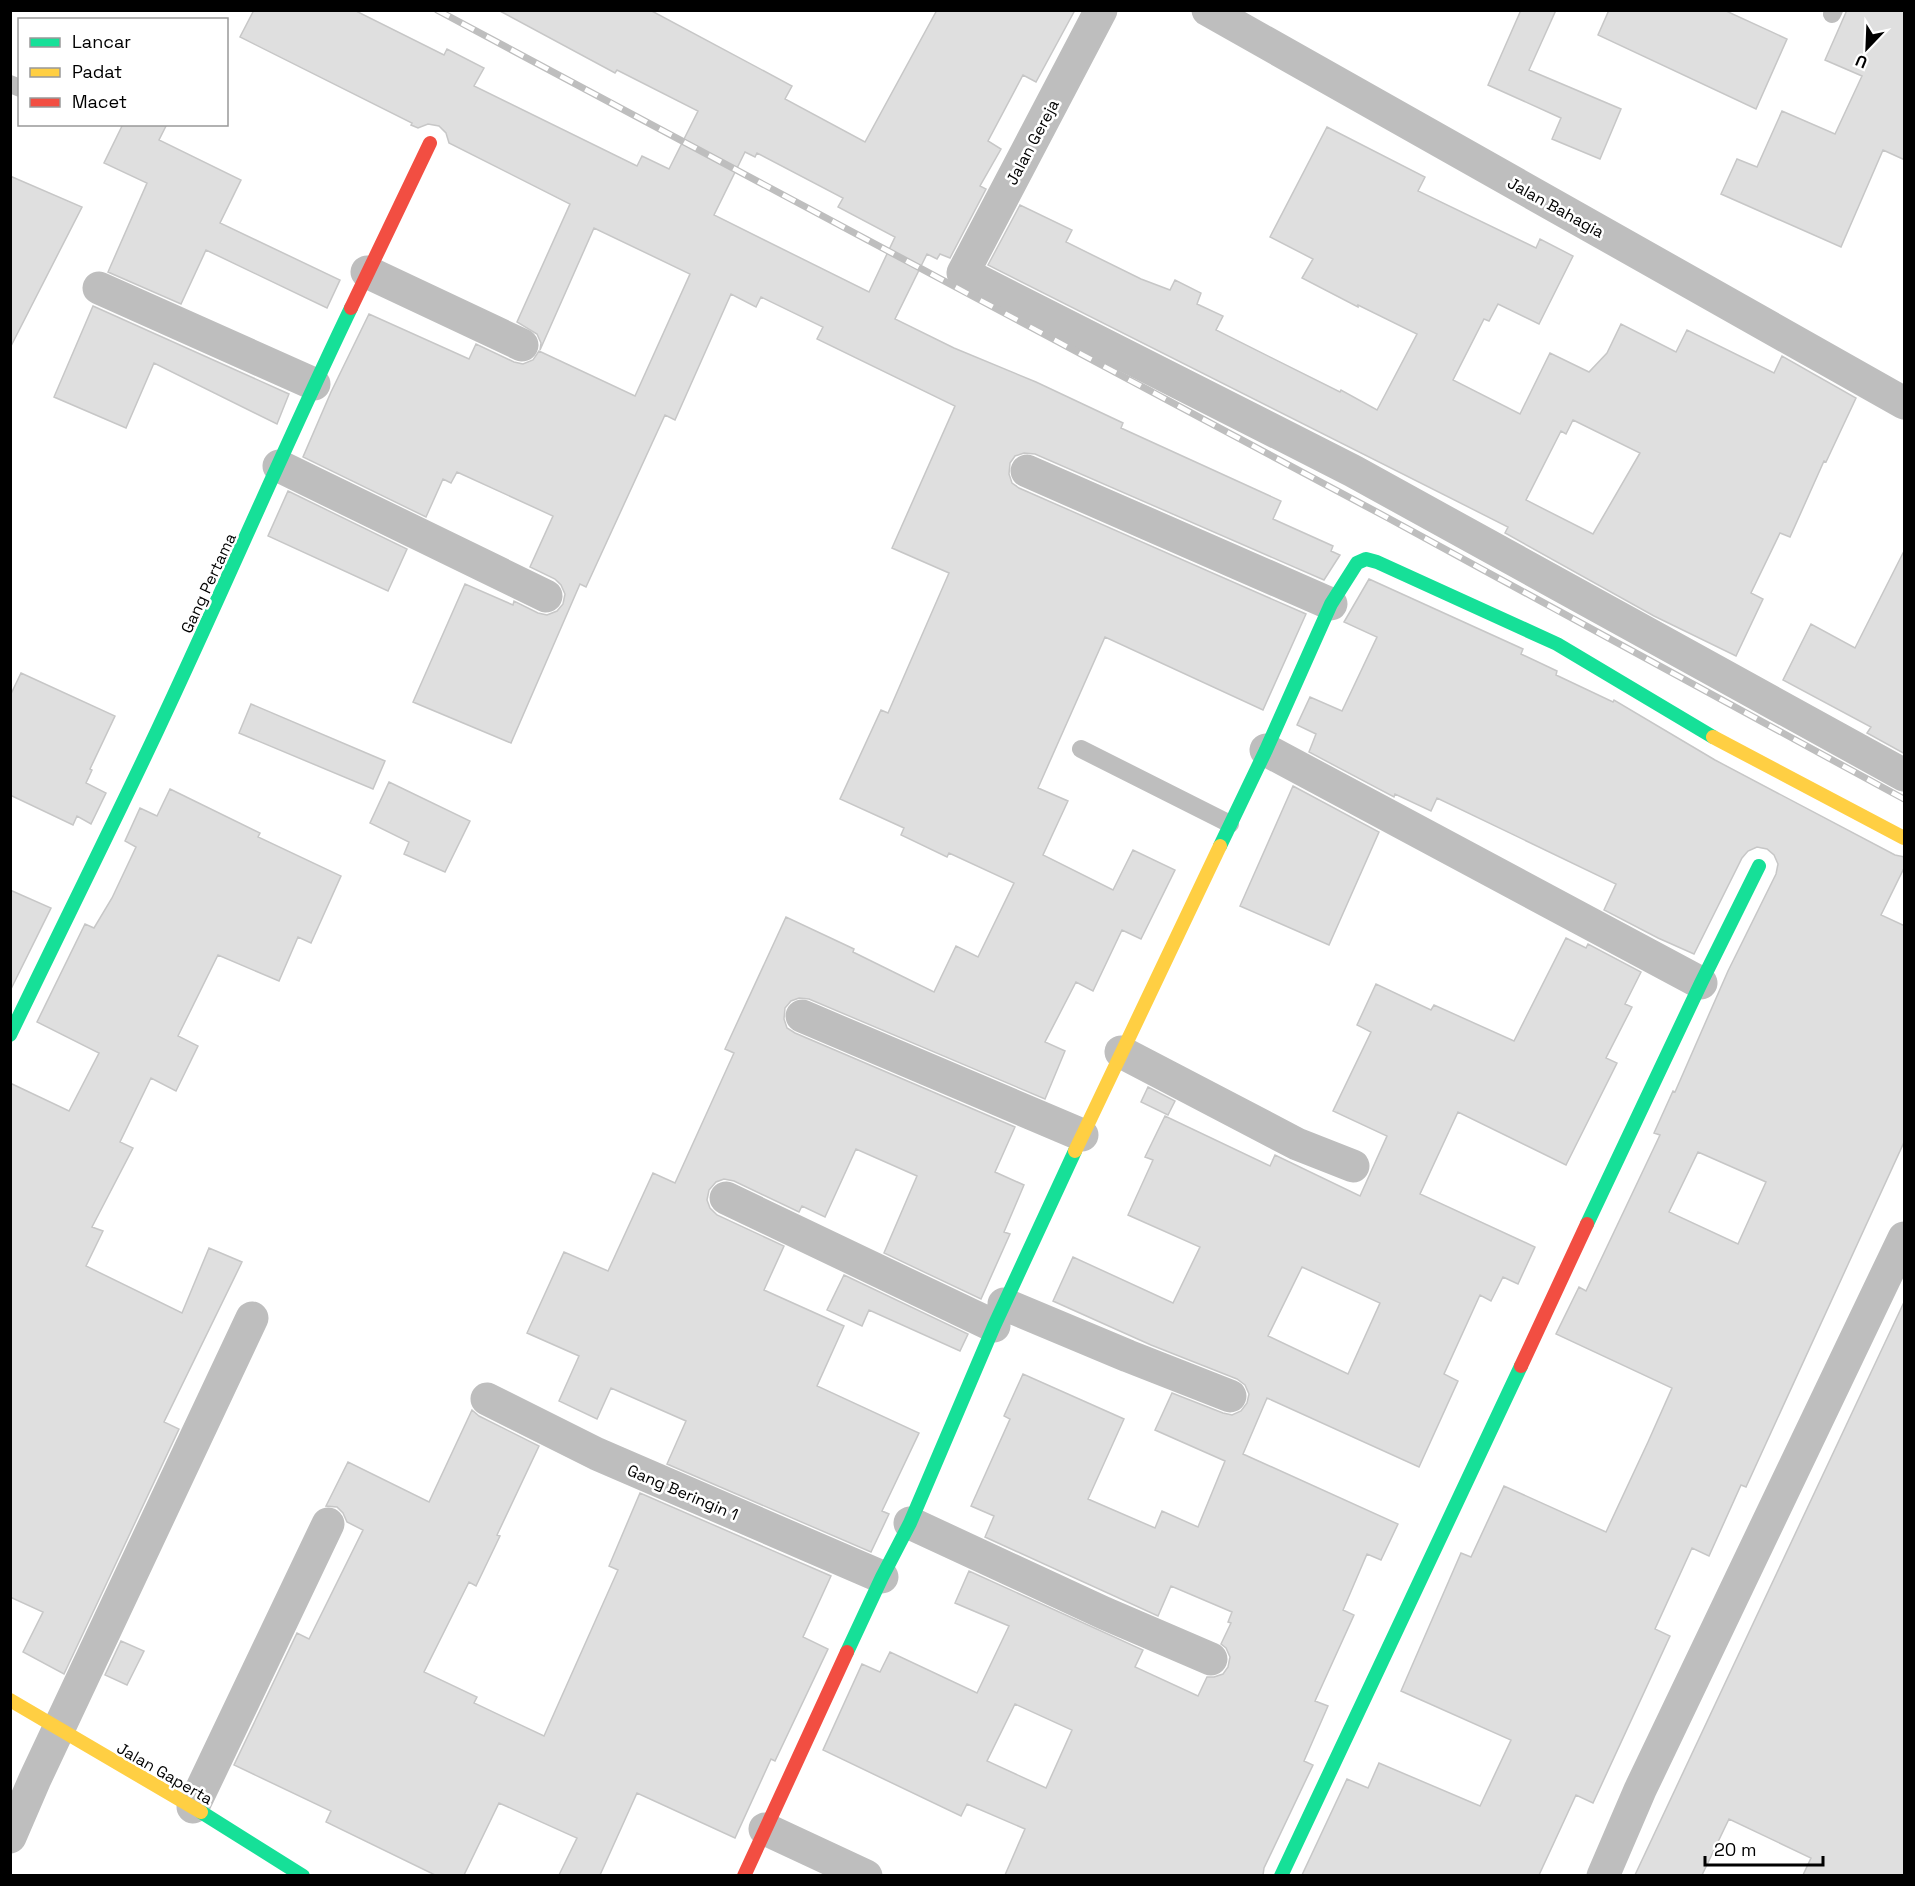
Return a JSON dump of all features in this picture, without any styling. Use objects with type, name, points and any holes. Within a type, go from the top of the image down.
[{"type":"street","name":"Jalan Gereja","points":[[1101,10],[963,273],[1353,471],[1905,775]]},
{"type":"street","name":"Jalan Bahagia","points":[[1208,10],[1905,403]]},
{"type":"street","name":"Gang Pertama","points":[[10,1035],[158,729],[279,466],[314,384],[430,143]]},
{"type":"street","points":[[367,272],[522,345]]},
{"type":"street","points":[[99,288],[314,384]]},
{"type":"street","points":[[279,466],[546,596]]},
{"type":"street","points":[[1027,471],[1331,604]]},
{"type":"street","points":[[744,1875],[882,1577],[910,1523],[999,1315],[1082,1135],[1266,750],[1331,604],[1357,563],[1366,559],[1377,562],[1557,644],[1724,743],[1905,838]]},
{"type":"street","points":[[1266,750],[1701,983]]},
{"type":"street","points":[[1281,1875],[1701,983],[1759,866]]},
{"type":"street","points":[[802,1016],[1082,1135]]},
{"type":"street","points":[[1121,1052],[1297,1144],[1353,1166]]},
{"type":"street","points":[[726,1198],[999,1315],[1230,1396]]},
{"type":"street","points":[[1603,1875],[1645,1779],[1905,1238]]},
{"type":"street","points":[[10,1837],[35,1779],[252,1318]]},
{"type":"street","name":"Gang Beringin 1","points":[[488,1399],[597,1454],[882,1577]]},
{"type":"street","points":[[910,1523],[1104,1613],[1211,1659]]},
{"type":"street","points":[[193,1807],[328,1524]]},
{"type":"street","name":"Jalan Gaperta","points":[[10,1700],[193,1807],[303,1875]]},
{"type":"street","points":[[765,1829],[866,1875]]},
{"type":"lane","points":[[1081,749],[1230,824]]},
{"type":"building","points":[[254,10],[354,10],[444,55],[447,49],[484,68],[474,86],[637,166],[642,156],[669,169],[698,111],[617,70],[615,73],[498,10],[650,10],[792,86],[785,99],[865,142],[937,10],[1075,10],[1036,82],[1023,75],[988,141],[1001,149],[980,186],[986,189],[950,258],[940,254],[937,259],[927,254],[895,319],[954,348],[1036,382],[1123,423],[1121,428],[1281,501],[1273,519],[1333,546],[1331,551],[1340,555],[1324,580],[1035,454],[1024,453],[1015,456],[1010,463],[1009,474],[1012,483],[1019,488],[1306,614],[1263,710],[1105,637],[1038,788],[1068,801],[1043,855],[1113,890],[1133,850],[1175,870],[1141,939],[1122,930],[1093,991],[1076,982],[1045,1042],[1065,1051],[1045,1099],[809,999],[799,998],[791,1001],[785,1008],[784,1019],[787,1028],[795,1033],[1015,1127],[995,1172],[1024,1185],[1004,1232],[1010,1234],[981,1299],[884,1253],[917,1176],[856,1149],[825,1217],[802,1206],[799,1212],[734,1181],[724,1179],[716,1182],[709,1190],[707,1200],[710,1208],[717,1215],[784,1246],[764,1290],[844,1326],[817,1386],[919,1433],[882,1511],[889,1514],[871,1552],[667,1464],[686,1421],[611,1388],[597,1419],[559,1401],[579,1356],[527,1333],[564,1252],[608,1271],[653,1173],[675,1183],[734,1053],[725,1049],[786,917],[854,949],[853,952],[934,992],[956,946],[978,957],[1014,883],[949,853],[947,857],[901,835],[904,828],[840,799],[881,710],[888,713],[949,573],[892,548],[955,406],[817,339],[823,327],[761,297],[756,307],[731,294],[675,420],[665,415],[586,587],[580,584],[511,743],[413,702],[465,584],[513,605],[514,601],[547,615],[557,611],[563,604],[565,594],[555,579],[530,567],[553,516],[457,472],[451,483],[443,479],[426,517],[303,457],[331,392],[369,314],[469,359],[476,344],[523,364],[533,360],[539,351],[635,396],[690,274],[594,228],[540,350],[541,343],[537,334],[517,322],[570,204],[449,143],[446,133],[439,126],[428,124],[418,128],[411,125],[412,123],[240,37]],"holes":[[[745,152],[755,157],[757,153],[843,198],[838,207],[895,237],[869,292],[714,215]]]},
{"type":"building","points":[[1521,10],[1556,10],[1529,70],[1621,109],[1600,159],[1552,139],[1561,118],[1488,85]]},
{"type":"building","points":[[1609,10],[1724,10],[1787,39],[1756,109],[1598,35]]},
{"type":"building","points":[[1847,10],[1905,10],[1905,160],[1883,150],[1841,247],[1721,194],[1737,159],[1757,167],[1782,111],[1835,134],[1862,76],[1825,60]]},
{"type":"building","points":[[122,126],[166,126],[159,140],[241,180],[220,223],[340,280],[327,308],[206,250],[181,304],[108,272],[147,183],[104,163]]},
{"type":"building","points":[[1327,127],[1425,177],[1418,191],[1536,248],[1540,239],[1573,256],[1539,324],[1498,304],[1489,321],[1484,319],[1453,380],[1520,414],[1550,353],[1589,372],[1607,353],[1621,324],[1676,352],[1687,330],[1774,373],[1782,356],[1856,398],[1826,462],[1824,461],[1790,537],[1780,533],[1751,593],[1763,599],[1736,656],[1654,616],[1505,533],[1508,527],[988,265],[1020,205],[1072,230],[1066,242],[1141,279],[1170,290],[1175,280],[1201,293],[1197,304],[1223,316],[1216,330],[1340,392],[1341,390],[1377,410],[1417,334],[1302,278],[1313,259],[1270,237]],"holes":[[[1573,420],[1640,453],[1593,534],[1526,500],[1561,431],[1566,434]]]},
{"type":"building","points":[[10,176],[82,207],[10,348]]},
{"type":"building","points":[[93,306],[289,394],[277,424],[154,363],[126,428],[54,397]]},
{"type":"building","points":[[288,491],[407,549],[388,591],[268,536]]},
{"type":"building","points":[[1905,549],[1905,754],[1867,733],[1871,727],[1783,680],[1811,624],[1855,648]]},
{"type":"building","points":[[1369,579],[1523,649],[1521,654],[1557,671],[1556,675],[1613,702],[1614,700],[1715,760],[1895,855],[1905,857],[1905,866],[1881,915],[1905,926],[1905,1140],[1746,1487],[1741,1485],[1709,1556],[1692,1548],[1655,1629],[1670,1636],[1593,1803],[1576,1795],[1539,1875],[1302,1875],[1347,1779],[1368,1788],[1379,1763],[1480,1806],[1511,1740],[1401,1691],[1461,1553],[1471,1557],[1504,1486],[1606,1532],[1648,1442],[1672,1388],[1556,1334],[1579,1287],[1586,1291],[1660,1135],[1654,1133],[1673,1091],[1675,1092],[1728,971],[1776,874],[1778,864],[1774,855],[1767,849],[1757,847],[1748,851],[1742,858],[1694,954],[1604,910],[1616,884],[1437,798],[1431,811],[1395,794],[1394,797],[1309,752],[1316,734],[1297,725],[1310,697],[1342,711],[1377,637],[1344,622]],"holes":[[[1698,1152],[1766,1182],[1738,1244],[1669,1212]]]},
{"type":"building","points":[[21,673],[115,716],[90,769],[92,770],[86,783],[106,793],[91,824],[77,816],[73,825],[10,795],[10,696]]},
{"type":"building","points":[[251,704],[385,761],[373,789],[239,733]]},
{"type":"building","points":[[389,782],[470,821],[445,872],[404,854],[409,842],[370,823]]},
{"type":"building","points":[[1293,786],[1379,832],[1329,945],[1240,906]]},
{"type":"building","points":[[170,789],[260,833],[258,837],[341,876],[311,943],[298,937],[279,981],[218,955],[178,1036],[198,1046],[176,1091],[151,1078],[120,1142],[133,1148],[92,1227],[103,1231],[86,1266],[182,1313],[209,1248],[242,1262],[164,1422],[179,1429],[64,1674],[23,1652],[43,1612],[10,1597],[10,1083],[69,1111],[99,1053],[37,1022],[85,924],[94,928],[112,898],[136,847],[125,841],[140,808],[157,816]]},
{"type":"building","points":[[10,890],[51,908],[10,991]]},
{"type":"building","points":[[1566,938],[1586,948],[1588,944],[1641,972],[1625,1004],[1632,1007],[1606,1058],[1617,1063],[1566,1165],[1458,1112],[1420,1194],[1535,1247],[1518,1284],[1503,1277],[1491,1301],[1480,1295],[1444,1374],[1458,1381],[1419,1467],[1267,1398],[1243,1454],[1398,1524],[1381,1560],[1367,1554],[1343,1610],[1354,1615],[1315,1701],[1328,1706],[1304,1761],[1313,1765],[1264,1868],[1263,1875],[1005,1875],[1025,1829],[967,1804],[961,1816],[823,1750],[862,1664],[880,1672],[890,1652],[977,1693],[1009,1626],[955,1603],[969,1571],[1143,1650],[1135,1667],[1198,1696],[1207,1677],[1223,1674],[1228,1667],[1230,1657],[1226,1648],[1221,1644],[1231,1623],[1228,1622],[1232,1612],[1171,1586],[1158,1616],[985,1537],[994,1516],[971,1506],[1010,1419],[1004,1416],[1023,1374],[1124,1419],[1088,1499],[1155,1528],[1162,1511],[1198,1527],[1225,1461],[1155,1430],[1172,1393],[1232,1415],[1241,1411],[1247,1403],[1249,1394],[1245,1385],[1237,1379],[1151,1345],[1053,1301],[1073,1257],[1173,1303],[1200,1247],[1128,1215],[1153,1160],[1145,1157],[1165,1116],[1270,1166],[1275,1155],[1360,1196],[1387,1136],[1333,1111],[1371,1032],[1357,1025],[1376,984],[1431,1010],[1434,1005],[1514,1041]],"holes":[[[1302,1267],[1380,1303],[1348,1374],[1268,1336]],[[1015,1704],[1072,1730],[1046,1788],[987,1761]]]},
{"type":"building","points":[[1148,1087],[1175,1101],[1168,1115],[1141,1102]]},
{"type":"building","points":[[844,1275],[968,1334],[960,1351],[869,1310],[862,1326],[827,1310]]},
{"type":"building","points":[[1905,1300],[1905,1875],[1803,1875],[1811,1858],[1729,1819],[1702,1875],[1635,1875]]},
{"type":"building","points":[[472,1410],[479,1416],[539,1446],[476,1586],[469,1582],[424,1672],[477,1697],[474,1703],[544,1736],[618,1570],[609,1566],[640,1493],[831,1576],[803,1637],[828,1649],[775,1761],[771,1759],[735,1838],[637,1793],[600,1875],[559,1875],[577,1838],[499,1803],[464,1875],[435,1875],[326,1822],[331,1811],[234,1765],[297,1633],[309,1639],[363,1530],[347,1522],[337,1507],[326,1506],[348,1462],[429,1502]]},
{"type":"building","points":[[121,1641],[144,1651],[127,1685],[105,1675]]},
{"type":"railway","points":[[437,10],[1388,518],[1904,799]]},
{"type":"traffic: fast","points":[[10,1035],[122,806],[351,308]]},
{"type":"traffic: fast","points":[[1220,846],[1331,604],[1357,563],[1366,559],[1557,644],[1713,737]]},
{"type":"traffic: fast","points":[[1587,1224],[1759,866]]},
{"type":"traffic: fast","points":[[847,1652],[910,1523],[994,1326],[1075,1151]]},
{"type":"traffic: fast","points":[[1281,1876],[1521,1366]]},
{"type":"traffic: fast","points":[[201,1812],[303,1876]]},
{"type":"traffic: slow","points":[[1713,737],[1904,838]]},
{"type":"traffic: slow","points":[[1075,1151],[1220,846]]},
{"type":"traffic: slow","points":[[10,1700],[201,1812]]},
{"type":"traffic: jam","points":[[351,308],[430,143]]},
{"type":"traffic: jam","points":[[1521,1366],[1587,1224]]},
{"type":"traffic: jam","points":[[744,1876],[847,1652]]}]
